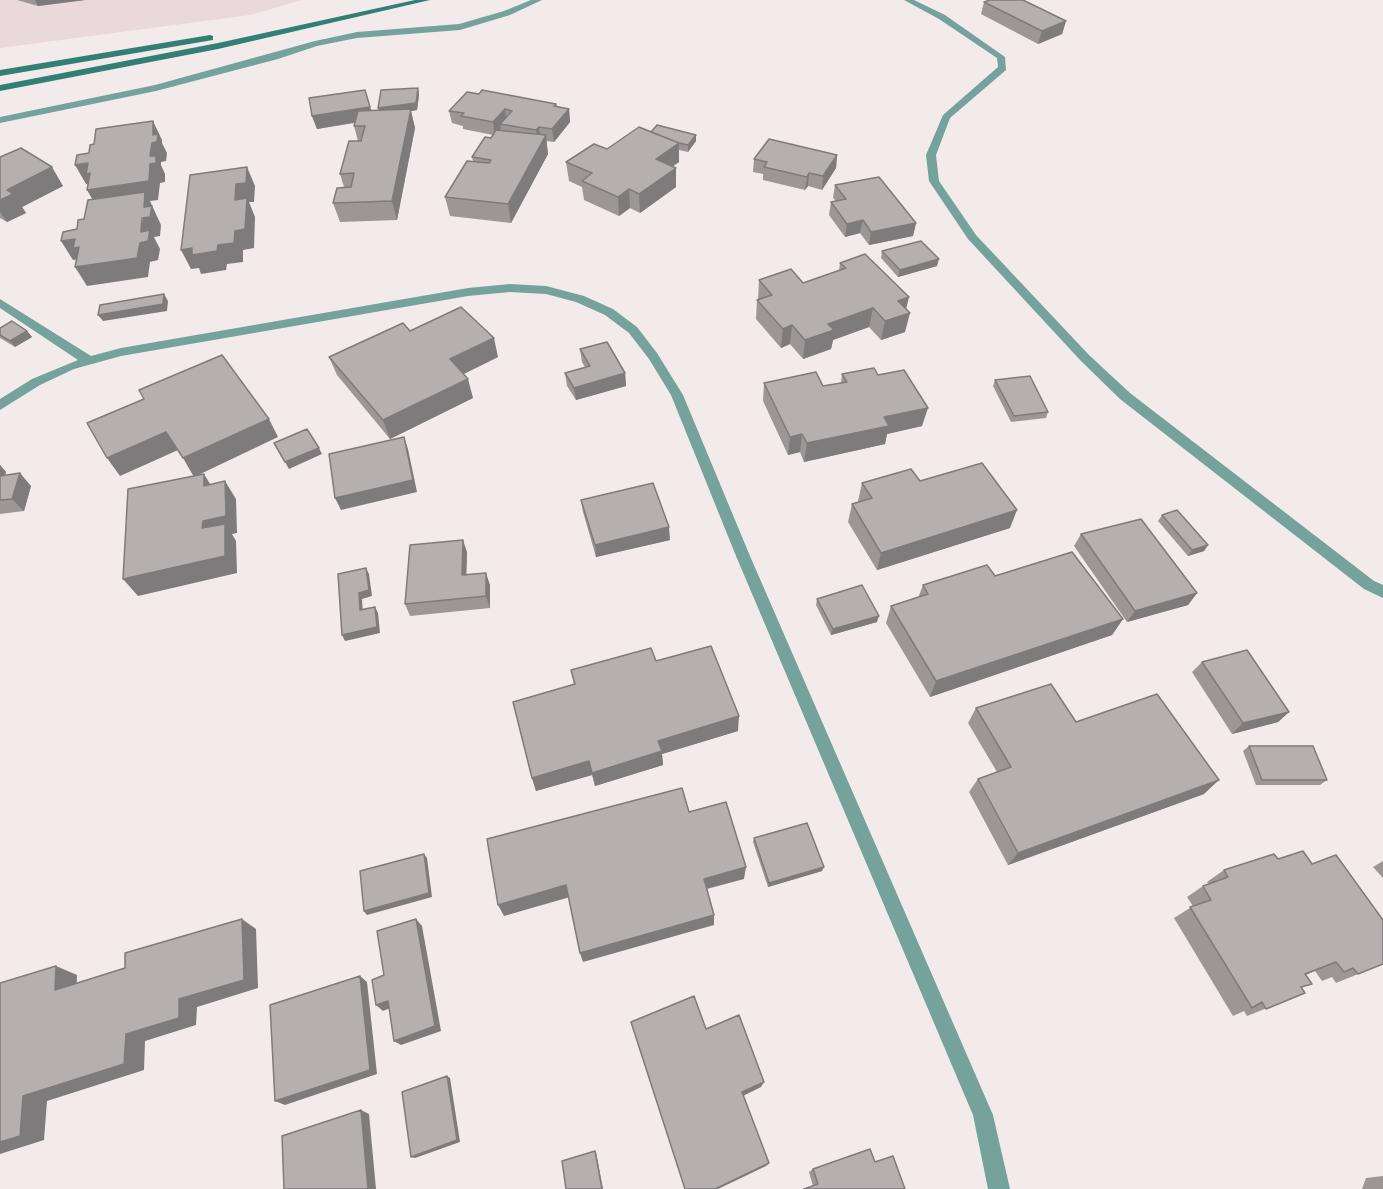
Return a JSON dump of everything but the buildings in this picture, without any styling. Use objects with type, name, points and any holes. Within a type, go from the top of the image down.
[{"type":"main road","points":[[0,88],[206,49],[426,0]]},
{"type":"main road","points":[[0,74],[328,20]]},
{"type":"street","points":[[0,120],[156,88],[275,57],[315,44],[357,35],[460,27],[507,13],[538,0]]},
{"type":"street","points":[[908,0],[942,17],[1001,57],[1003,68],[945,117],[931,155],[934,181],[972,237],[1085,358],[1125,396],[1369,585],[1383,592]]},
{"type":"street","points":[[0,405],[36,382],[88,360],[121,352],[457,294],[510,288],[546,290],[580,299],[609,312],[633,330],[653,356],[677,395],[743,556],[983,1115],[999,1189]]},
{"type":"street","points":[[0,303],[88,360]]},
{"type":"shaded area","points":[[0,0],[302,0],[250,15],[0,48]]}]
